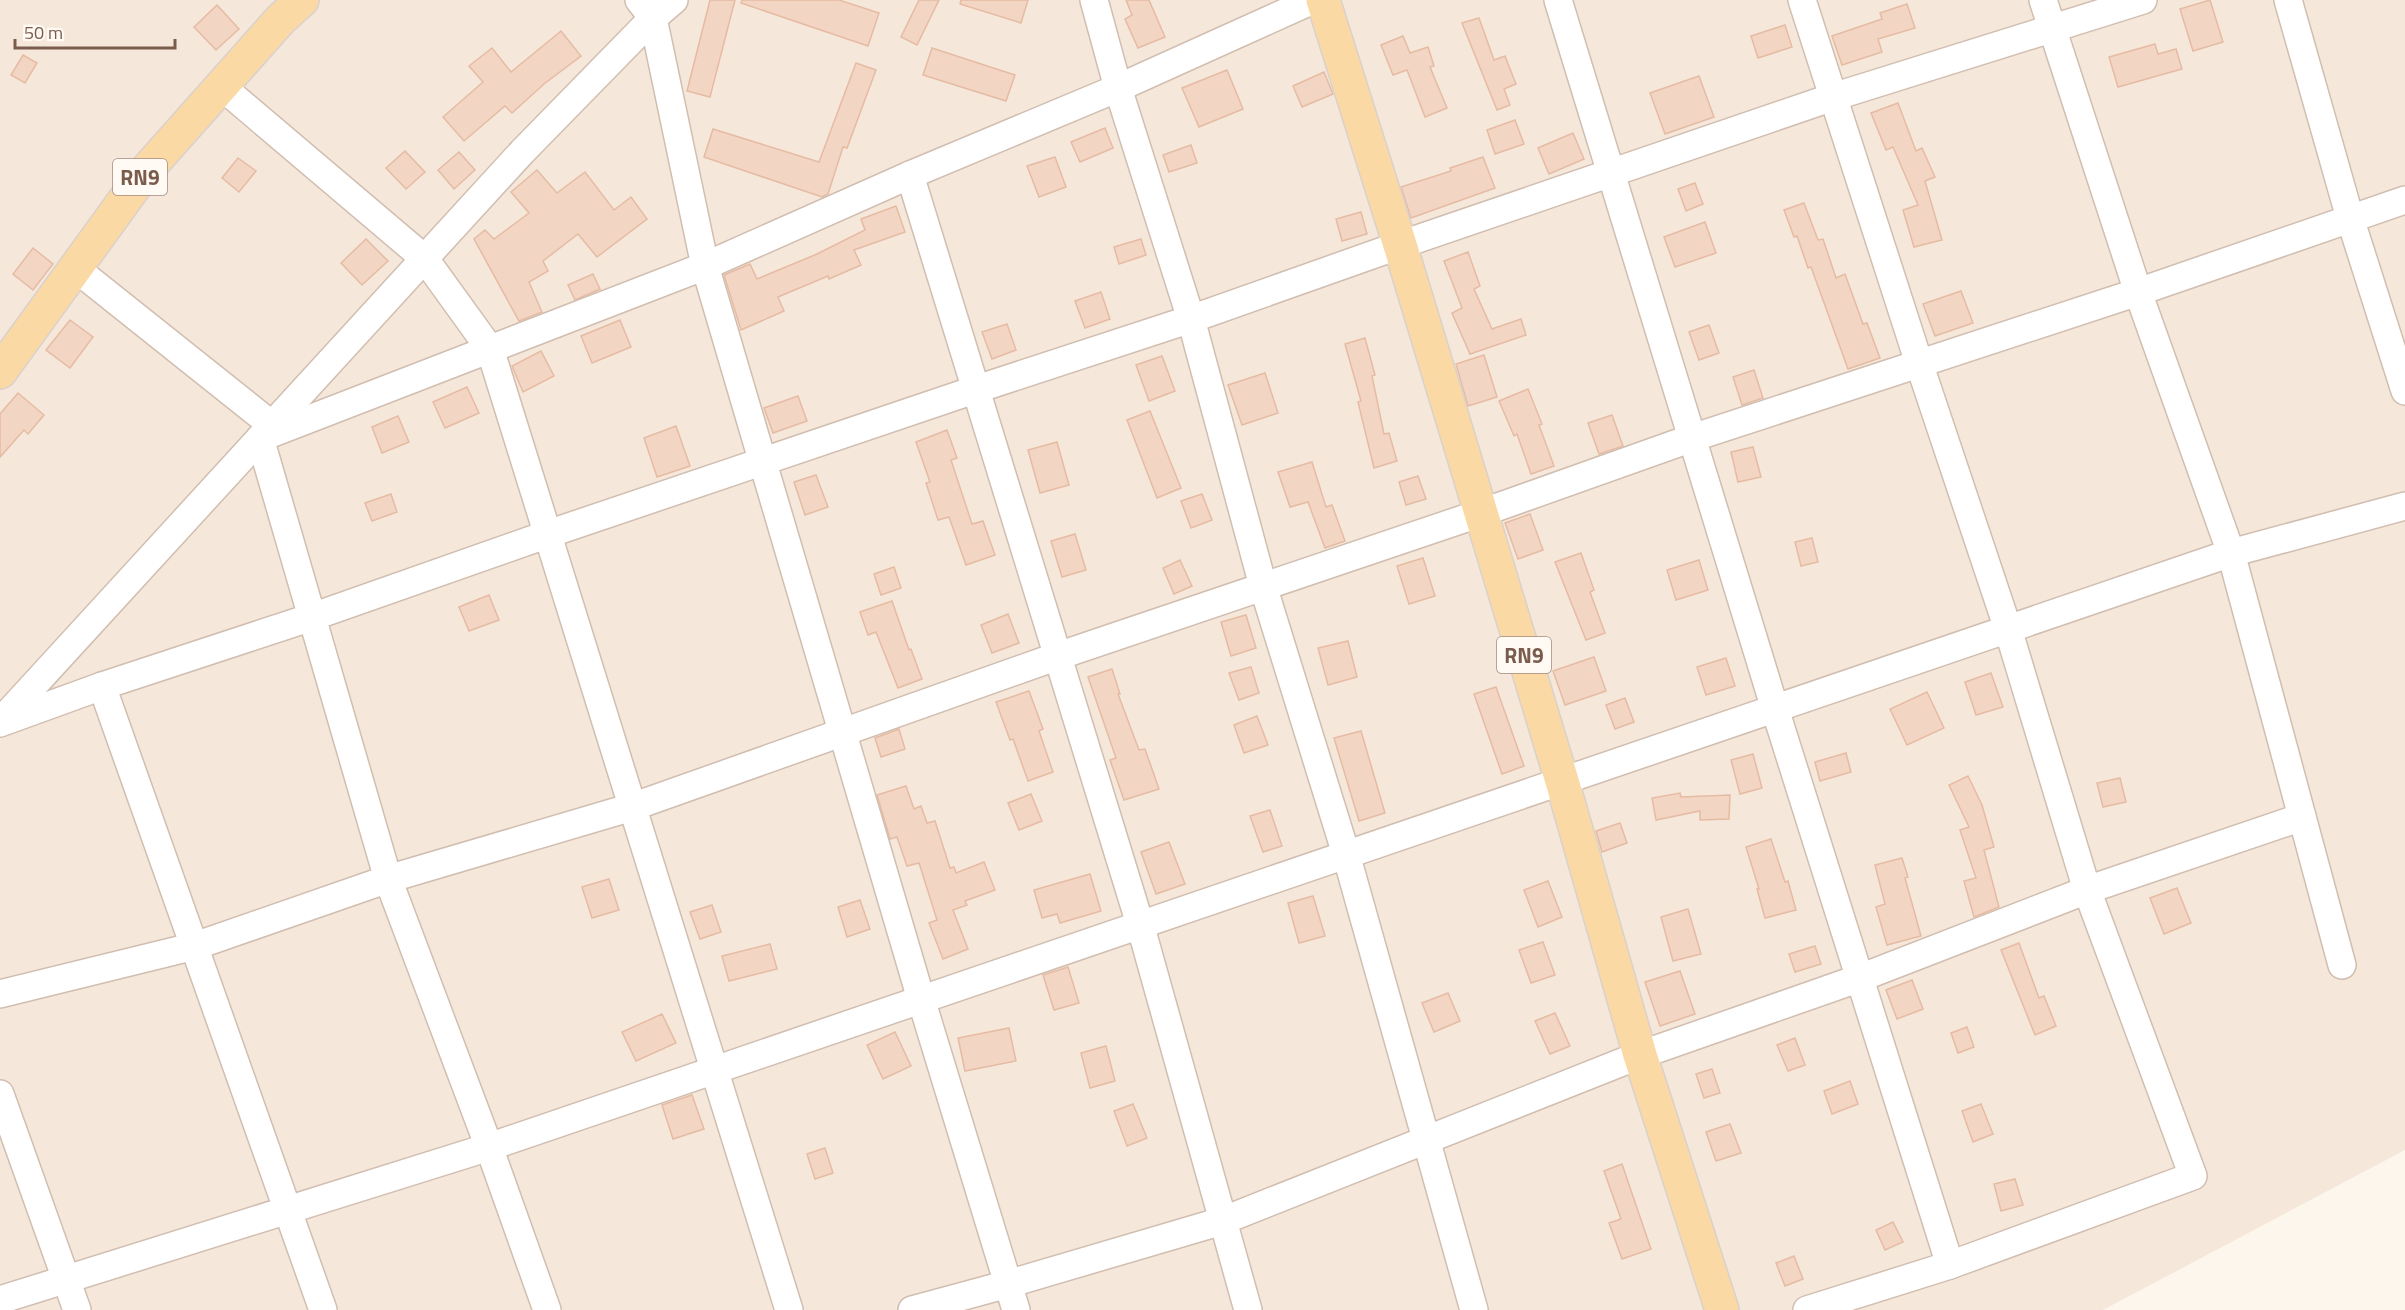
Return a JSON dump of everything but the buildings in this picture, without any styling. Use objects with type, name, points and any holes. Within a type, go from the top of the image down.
[{"type":"main road","name":"RN9","points":[[0,372],[144,172],[280,20],[302,0]]},
{"type":"main road","name":"RN9","points":[[1323,0],[1400,245],[1562,781],[1640,1055],[1722,1310]]},
{"type":"street","points":[[0,722],[522,152],[646,9],[674,0]]},
{"type":"street","points":[[1094,0],[1118,88],[1191,319],[1263,586],[1346,854],[1474,1310]]},
{"type":"street","points":[[266,431],[490,349],[705,266],[910,175],[1118,88],[1313,0]]},
{"type":"street","points":[[1558,0],[1774,709],[1950,1265]]},
{"type":"street","points":[[1802,0],[2008,629],[2087,890],[2193,1176],[1950,1265],[1807,1310]]},
{"type":"street","points":[[2043,0],[2138,291],[2231,553],[2342,965]]},
{"type":"street","points":[[0,722],[312,617],[548,534],[1191,319],[1833,97],[2143,0]]},
{"type":"street","points":[[2288,0],[2350,218],[2405,392]]},
{"type":"street","points":[[646,9],[705,266],[921,999],[1016,1310]]},
{"type":"street","points":[[221,86],[425,259],[490,349],[789,1310]]},
{"type":"street","points":[[910,175],[974,390],[1140,924],[1248,1310]]},
{"type":"street","points":[[0,994],[195,946],[388,879],[632,807],[842,731],[1481,513],[1692,438],[2405,200]]},
{"type":"street","points":[[75,268],[266,431],[312,617],[388,879],[489,1147],[547,1310]]},
{"type":"street","points":[[0,1300],[489,1147],[2231,553],[2405,506]]},
{"type":"street","points":[[102,686],[323,1310]]},
{"type":"street","points":[[912,1310],[1222,1221],[1640,1055],[1860,978],[2087,890],[2302,817]]},
{"type":"street","points":[[0,1094],[77,1310]]},
{"type":"shaded area","points":[[0,0],[2405,0],[2405,1150],[2103,1310],[0,1310]]}]
